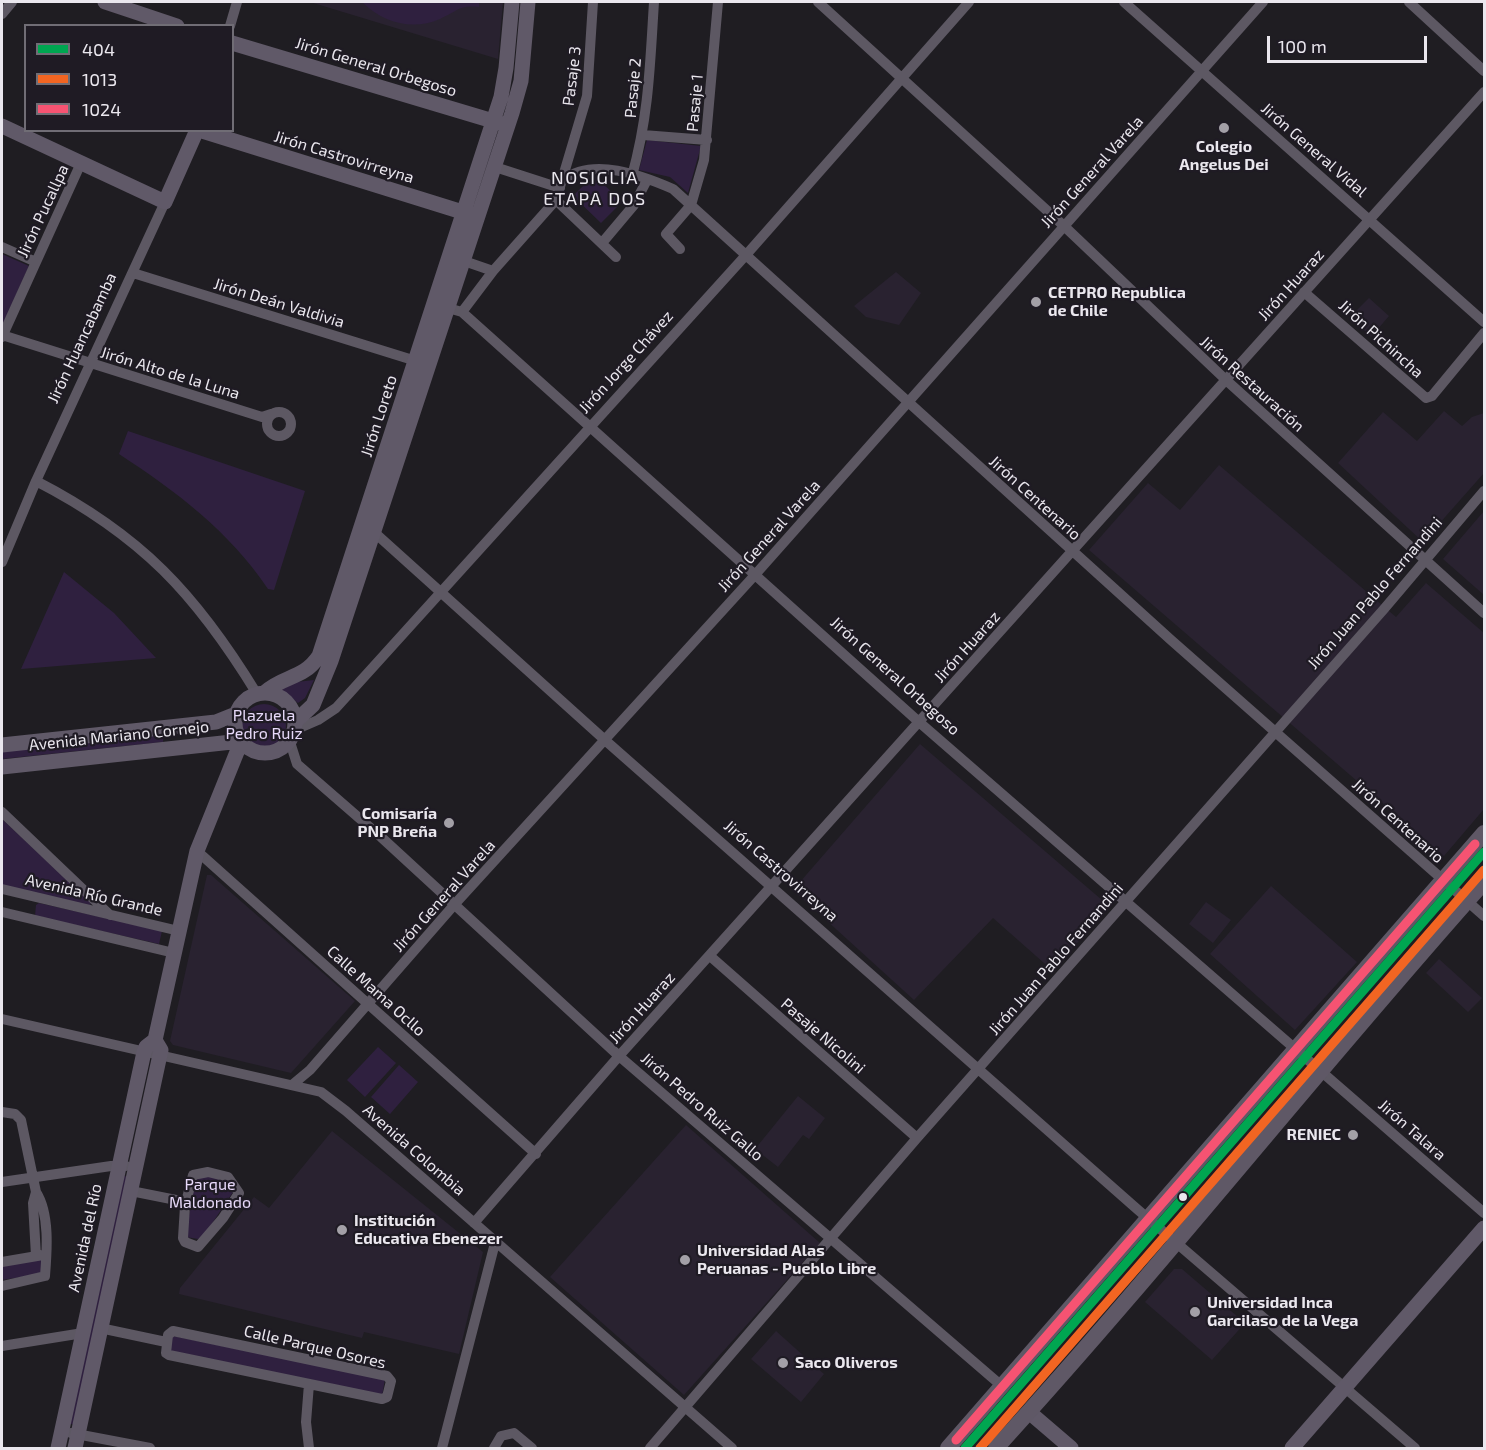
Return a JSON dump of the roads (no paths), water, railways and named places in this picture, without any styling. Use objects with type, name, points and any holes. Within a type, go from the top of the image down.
[{"type":"main road","points":[[105,2],[171,24]]},
{"type":"main road","points":[[501,123],[512,2]]},
{"type":"main road","points":[[501,123],[521,81],[528,2]]},
{"type":"main road","name":"Jirón General Orbegoso","points":[[234,44],[501,123]]},
{"type":"main road","name":"Jirón Loreto","points":[[261,694],[273,685],[305,673],[319,656],[455,310],[471,215],[495,167],[501,123]]},
{"type":"main road","name":"Jirón Loreto","points":[[294,731],[313,705],[318,692],[368,530],[416,361],[471,215],[501,123]]},
{"type":"main road","points":[[2,126],[165,201]]},
{"type":"main road","name":"Jirón Huancabamba","points":[[165,201],[197,132]]},
{"type":"main road","name":"Jirón Castrovirreyna","points":[[204,132],[471,215]]},
{"type":"main road","points":[[261,694],[282,698],[289,704],[294,731],[278,751],[262,754],[241,742],[236,733],[236,714],[244,702],[261,694]]},
{"type":"main road","name":"Avenida Mariano Cornejo","points":[[2,745],[216,722],[236,714]]},
{"type":"main road","points":[[169,727],[171,749]]},
{"type":"main road","name":"Avenida Mariano Cornejo","points":[[2,767],[241,742]]},
{"type":"main road","name":"Avenida del Río","points":[[58,1449],[120,1165],[152,1054],[161,1050],[155,1040],[197,851],[241,742]]},
{"type":"main road","name":"Avenida del Río","points":[[224,787],[244,764],[262,754]]},
{"type":"main road","points":[[948,1449],[1149,1220],[1295,1048],[1485,833]]},
{"type":"main road","points":[[996,1449],[1485,882]]},
{"type":"main road","name":"Avenida del Río","points":[[76,1441],[131,1191],[152,1054]]},
{"type":"main road","points":[[1292,1449],[1485,1228]]},
{"type":"main road","points":[[1029,1412],[1071,1449]]},
{"type":"street","points":[[2,14],[12,2]]},
{"type":"street","points":[[231,24],[237,2]]},
{"type":"street","name":"Pasaje 3","points":[[561,184],[587,96],[593,2]]},
{"type":"street","name":"Pasaje 2","points":[[632,176],[649,102],[654,2]]},
{"type":"street","name":"Pasaje 1","points":[[691,205],[697,189],[707,140],[718,2]]},
{"type":"street","name":"Jirón Restauración","points":[[818,2],[1064,226],[1226,380],[1485,613]]},
{"type":"street","name":"Jirón Jorge Chávez","points":[[294,731],[336,708],[589,425],[746,255],[969,2]]},
{"type":"street","name":"Jirón General Vidal","points":[[1124,2],[1485,321]]},
{"type":"street","name":"Jirón General Varela","points":[[292,1085],[310,1071],[454,905],[606,741],[665,671],[754,576],[1263,2]]},
{"type":"street","points":[[1409,2],[1485,71]]},
{"type":"street","name":"Jirón Huaraz","points":[[474,1223],[620,1056],[1485,92]]},
{"type":"street","points":[[643,135],[707,140]]},
{"type":"street","name":"Jirón Centenario","points":[[568,161],[632,176],[673,189],[907,403],[1442,881],[1485,916]]},
{"type":"street","name":"Jirón Pucallpa","points":[[2,336],[81,163]]},
{"type":"street","points":[[495,167],[561,184],[582,169],[593,168]]},
{"type":"street","points":[[602,243],[634,205],[647,180]]},
{"type":"street","name":"Jirón Loreto","points":[[455,310],[494,271],[556,200],[561,184]]},
{"type":"street","points":[[556,200],[616,257]]},
{"type":"street","name":"Jirón Huancabamba","points":[[2,562],[7,534],[36,481],[165,201]]},
{"type":"street","points":[[680,249],[666,234],[691,205]]},
{"type":"street","points":[[2,247],[36,262]]},
{"type":"street","points":[[464,261],[494,271]]},
{"type":"street","name":"Jirón Deán Valdivia","points":[[133,273],[416,361]]},
{"type":"street","name":"Jirón Pichincha","points":[[1304,292],[1426,398],[1432,396],[1485,333]]},
{"type":"street","name":"Jirón General Orbegoso","points":[[455,310],[589,425],[919,723],[1321,1070]]},
{"type":"street","name":"Jirón Alto de la Luna","points":[[2,336],[266,419]]},
{"type":"street","points":[[36,481],[101,518],[160,564],[196,603],[261,694]]},
{"type":"street","name":"Jirón Juan Pablo Fernandini","points":[[650,1449],[917,1138],[1485,490]]},
{"type":"street","name":"Jirón Castrovirreyna","points":[[368,530],[442,592],[606,741],[1149,1220],[1346,1386],[1415,1449]]},
{"type":"street","name":"Jirón Pedro Ruiz Gallo","points":[[294,731],[297,764],[620,1056],[1003,1387]]},
{"type":"street","points":[[2,812],[110,915]]},
{"type":"street","name":"Calle Mama Ocllo","points":[[197,851],[536,1154]]},
{"type":"street","name":"Avenida Río Grande","points":[[2,889],[179,931]]},
{"type":"street","points":[[27,918],[32,896]]},
{"type":"street","points":[[2,912],[174,953]]},
{"type":"street","name":"Pasaje Nicolini","points":[[710,956],[917,1138]]},
{"type":"street","name":"Avenida Colombia","points":[[2,1019],[292,1085],[321,1092],[330,1097],[732,1449]]},
{"type":"street","name":"Jirón Talara","points":[[1321,1070],[1485,1213]]},
{"type":"street","points":[[2,1112],[15,1114],[21,1120],[34,1177],[36,1192],[33,1203],[45,1276],[2,1286]]},
{"type":"street","points":[[2,1182],[120,1165],[135,1168]]},
{"type":"street","points":[[196,1173],[228,1177],[238,1189],[237,1199],[202,1246],[185,1242],[183,1238],[186,1202],[193,1175],[196,1173]]},
{"type":"street","points":[[131,1191],[186,1202]]},
{"type":"street","points":[[442,1449],[495,1243]]},
{"type":"street","points":[[2,1262],[41,1256]]},
{"type":"street","name":"Calle Parque Osores","points":[[100,1328],[166,1342]]},
{"type":"street","name":"Calle Parque Osores","points":[[173,1331],[387,1376],[391,1381],[387,1397],[382,1399],[169,1355],[166,1353],[166,1342],[173,1331]]},
{"type":"street","points":[[2,1346],[82,1333]]},
{"type":"street","points":[[309,1384],[306,1422],[309,1449]]},
{"type":"street","points":[[62,1431],[76,1441],[150,1449]]},
{"type":"street","points":[[494,1449],[501,1436],[514,1433],[532,1449]]},
{"type":"place","name":"Colegio Angelus Dei","points":[[1224,128]]},
{"type":"place","name":"CETPRO Republica de Chile","points":[[1036,302]]},
{"type":"place","name":"Comisaría PNP Breña","points":[[449,823]]},
{"type":"place","name":"RENIEC","points":[[1353,1135]]},
{"type":"place","name":"Institución Educativa Ebenezer","points":[[342,1230]]},
{"type":"place","name":"Universidad Alas Peruanas - Pueblo Libre","points":[[685,1260]]},
{"type":"place","name":"Universidad Inca Garcilaso de la Vega","points":[[1195,1312]]},
{"type":"place","name":"Saco Oliveros","points":[[783,1363]]},
{"type":"district","name":"NOSIGLIA ETAPA DOS","points":[[595,188]]},
{"type":"park label","name":"Plazuela Pedro Ruiz","points":[[264,725]]},
{"type":"park label","name":"Parque Maldonado","points":[[210,1194]]}]
